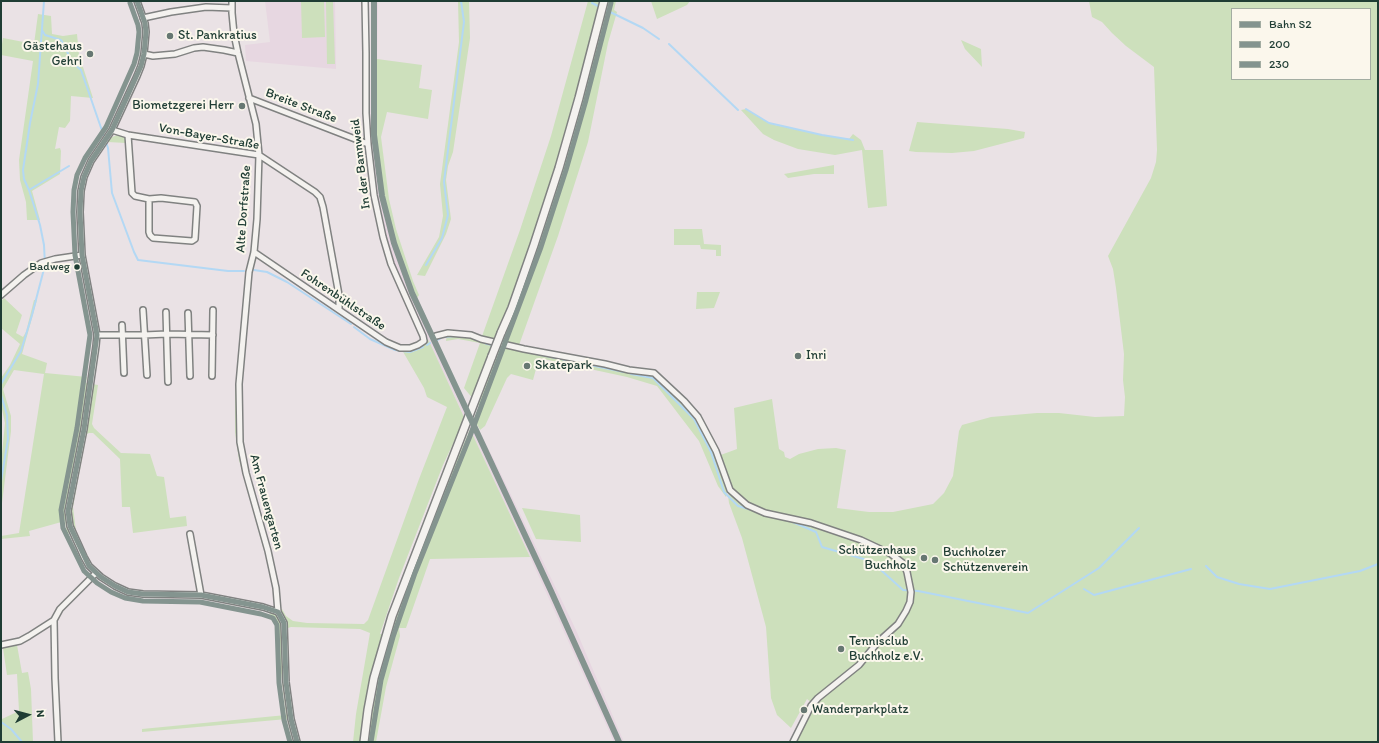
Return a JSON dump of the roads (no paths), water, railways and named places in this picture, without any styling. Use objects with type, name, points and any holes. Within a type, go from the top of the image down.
[{"type":"main road","points":[[364,742],[373,684],[386,634],[492,356],[512,308],[534,245],[559,168],[604,1]]},
{"type":"street","points":[[137,1],[146,32],[144,54],[138,76],[112,130],[91,161],[84,177],[81,191],[80,212],[82,256],[96,335],[84,429],[68,512],[71,531],[89,566],[101,577],[128,592],[143,594],[201,595],[263,607],[278,612]]},
{"type":"street","name":"Alte Dorfstraße","points":[[232,1],[238,53],[256,124],[259,155],[254,252],[249,270],[247,300]]},
{"type":"street","name":"In der Bannweid","points":[[364,1],[366,113],[374,195],[383,237],[391,264],[424,341]]},
{"type":"street","points":[[143,18],[206,7],[232,8]]},
{"type":"street","points":[[144,54],[153,56],[175,54],[194,48],[203,47],[238,53]]},
{"type":"street","name":"Breite Straße","points":[[249,98],[368,144]]},
{"type":"street","name":"Von-Bayer-Straße","points":[[112,130],[128,135],[259,155],[315,192],[320,197],[323,207],[339,295],[339,309]]},
{"type":"street","points":[[128,135],[132,193],[135,196],[149,199],[161,198],[195,202],[197,206],[195,239],[192,241],[153,238],[149,232],[149,199]]},
{"type":"street","name":"Fohrenbühlstraße","points":[[254,252],[386,342],[400,348],[410,348],[424,341]]},
{"type":"street","points":[[1,295],[24,275],[45,262],[82,256]]},
{"type":"street","name":"Am Frauengarten","points":[[247,300],[239,384],[240,442],[246,473],[268,551],[276,588],[278,612],[284,623],[286,682],[291,719],[297,742]]},
{"type":"street","points":[[143,310],[147,375]]},
{"type":"street","points":[[212,376],[213,310]]},
{"type":"street","points":[[166,312],[168,382]]},
{"type":"street","points":[[188,313],[190,334],[190,376]]},
{"type":"street","points":[[122,325],[124,373]]},
{"type":"street","points":[[436,336],[448,333],[471,335],[481,339],[524,349],[606,364],[629,370],[654,373],[684,401],[698,417],[716,451],[730,490],[747,505],[765,513],[811,523],[861,540],[892,554],[904,564],[907,572],[910,602],[898,624],[878,642],[859,665],[818,698],[811,706],[793,742]]},
{"type":"street","points":[[96,335],[213,335]]},
{"type":"street","points":[[190,534],[201,595]]},
{"type":"street","points":[[1,645],[20,641],[54,620],[60,609],[96,573]]},
{"type":"street","points":[[54,620],[58,742]]},
{"type":"waterway","points":[[1,384],[21,351],[45,265],[44,245],[40,225],[24,179],[23,170],[38,84],[44,1]]},
{"type":"waterway","points":[[426,265],[442,238],[448,215],[444,182],[464,22],[461,1]]},
{"type":"waterway","points":[[592,3],[600,7]]},
{"type":"waterway","points":[[604,9],[643,28],[659,39]]},
{"type":"waterway","points":[[42,30],[45,35],[61,40],[71,60],[81,70],[108,148],[112,193],[138,260],[228,271],[244,271]]},
{"type":"waterway","points":[[669,44],[738,110]]},
{"type":"waterway","points":[[746,109],[769,123],[822,135],[853,140]]},
{"type":"waterway","points":[[29,190],[69,166]]},
{"type":"waterway","points":[[254,270],[267,272],[287,282],[351,324]]},
{"type":"waterway","points":[[354,327],[370,339],[395,350],[410,352],[423,347]]},
{"type":"waterway","points":[[444,337],[455,336]]},
{"type":"waterway","points":[[437,340],[441,338]]},
{"type":"waterway","points":[[479,340],[487,344],[511,348]]},
{"type":"waterway","points":[[537,354],[624,372]]},
{"type":"waterway","points":[[631,374],[653,378],[694,419],[711,452],[724,492],[738,506],[759,512]]},
{"type":"waterway","points":[[1,395],[7,415],[8,439],[1,481]]},
{"type":"waterway","points":[[788,520],[816,532],[822,547],[867,560],[903,590],[918,591],[1028,613],[1099,568],[1139,528]]},
{"type":"waterway","points":[[1206,566],[1217,577],[1239,584],[1270,589],[1360,571],[1378,564]]},
{"type":"waterway","points":[[1084,589],[1094,595],[1191,569]]},
{"type":"waterway","points":[[1,722],[11,729],[22,742]]},
{"type":"rail line","name":"S2","points":[[374,1],[374,135],[382,196],[394,243],[412,293],[551,591],[619,742]]},
{"type":"place","name":"St. Pankratius","points":[[170,36]]},
{"type":"place","name":"Gästehaus Gehri","points":[[90,54]]},
{"type":"place","name":"Biometzgerei Herr","points":[[242,106]]},
{"type":"place","name":"Badweg","points":[[77,267]]},
{"type":"place","name":"Inri","points":[[798,356]]},
{"type":"place","name":"Skatepark","points":[[527,366]]},
{"type":"place","name":"Schützenhaus Buchholz","points":[[924,558]]},
{"type":"place","name":"Buchholzer Schützenverein","points":[[935,560]]},
{"type":"place","name":"Tennisclub Buchholz e.V.","points":[[841,649]]},
{"type":"place","name":"Wanderparkplatz","points":[[804,710]]}]
